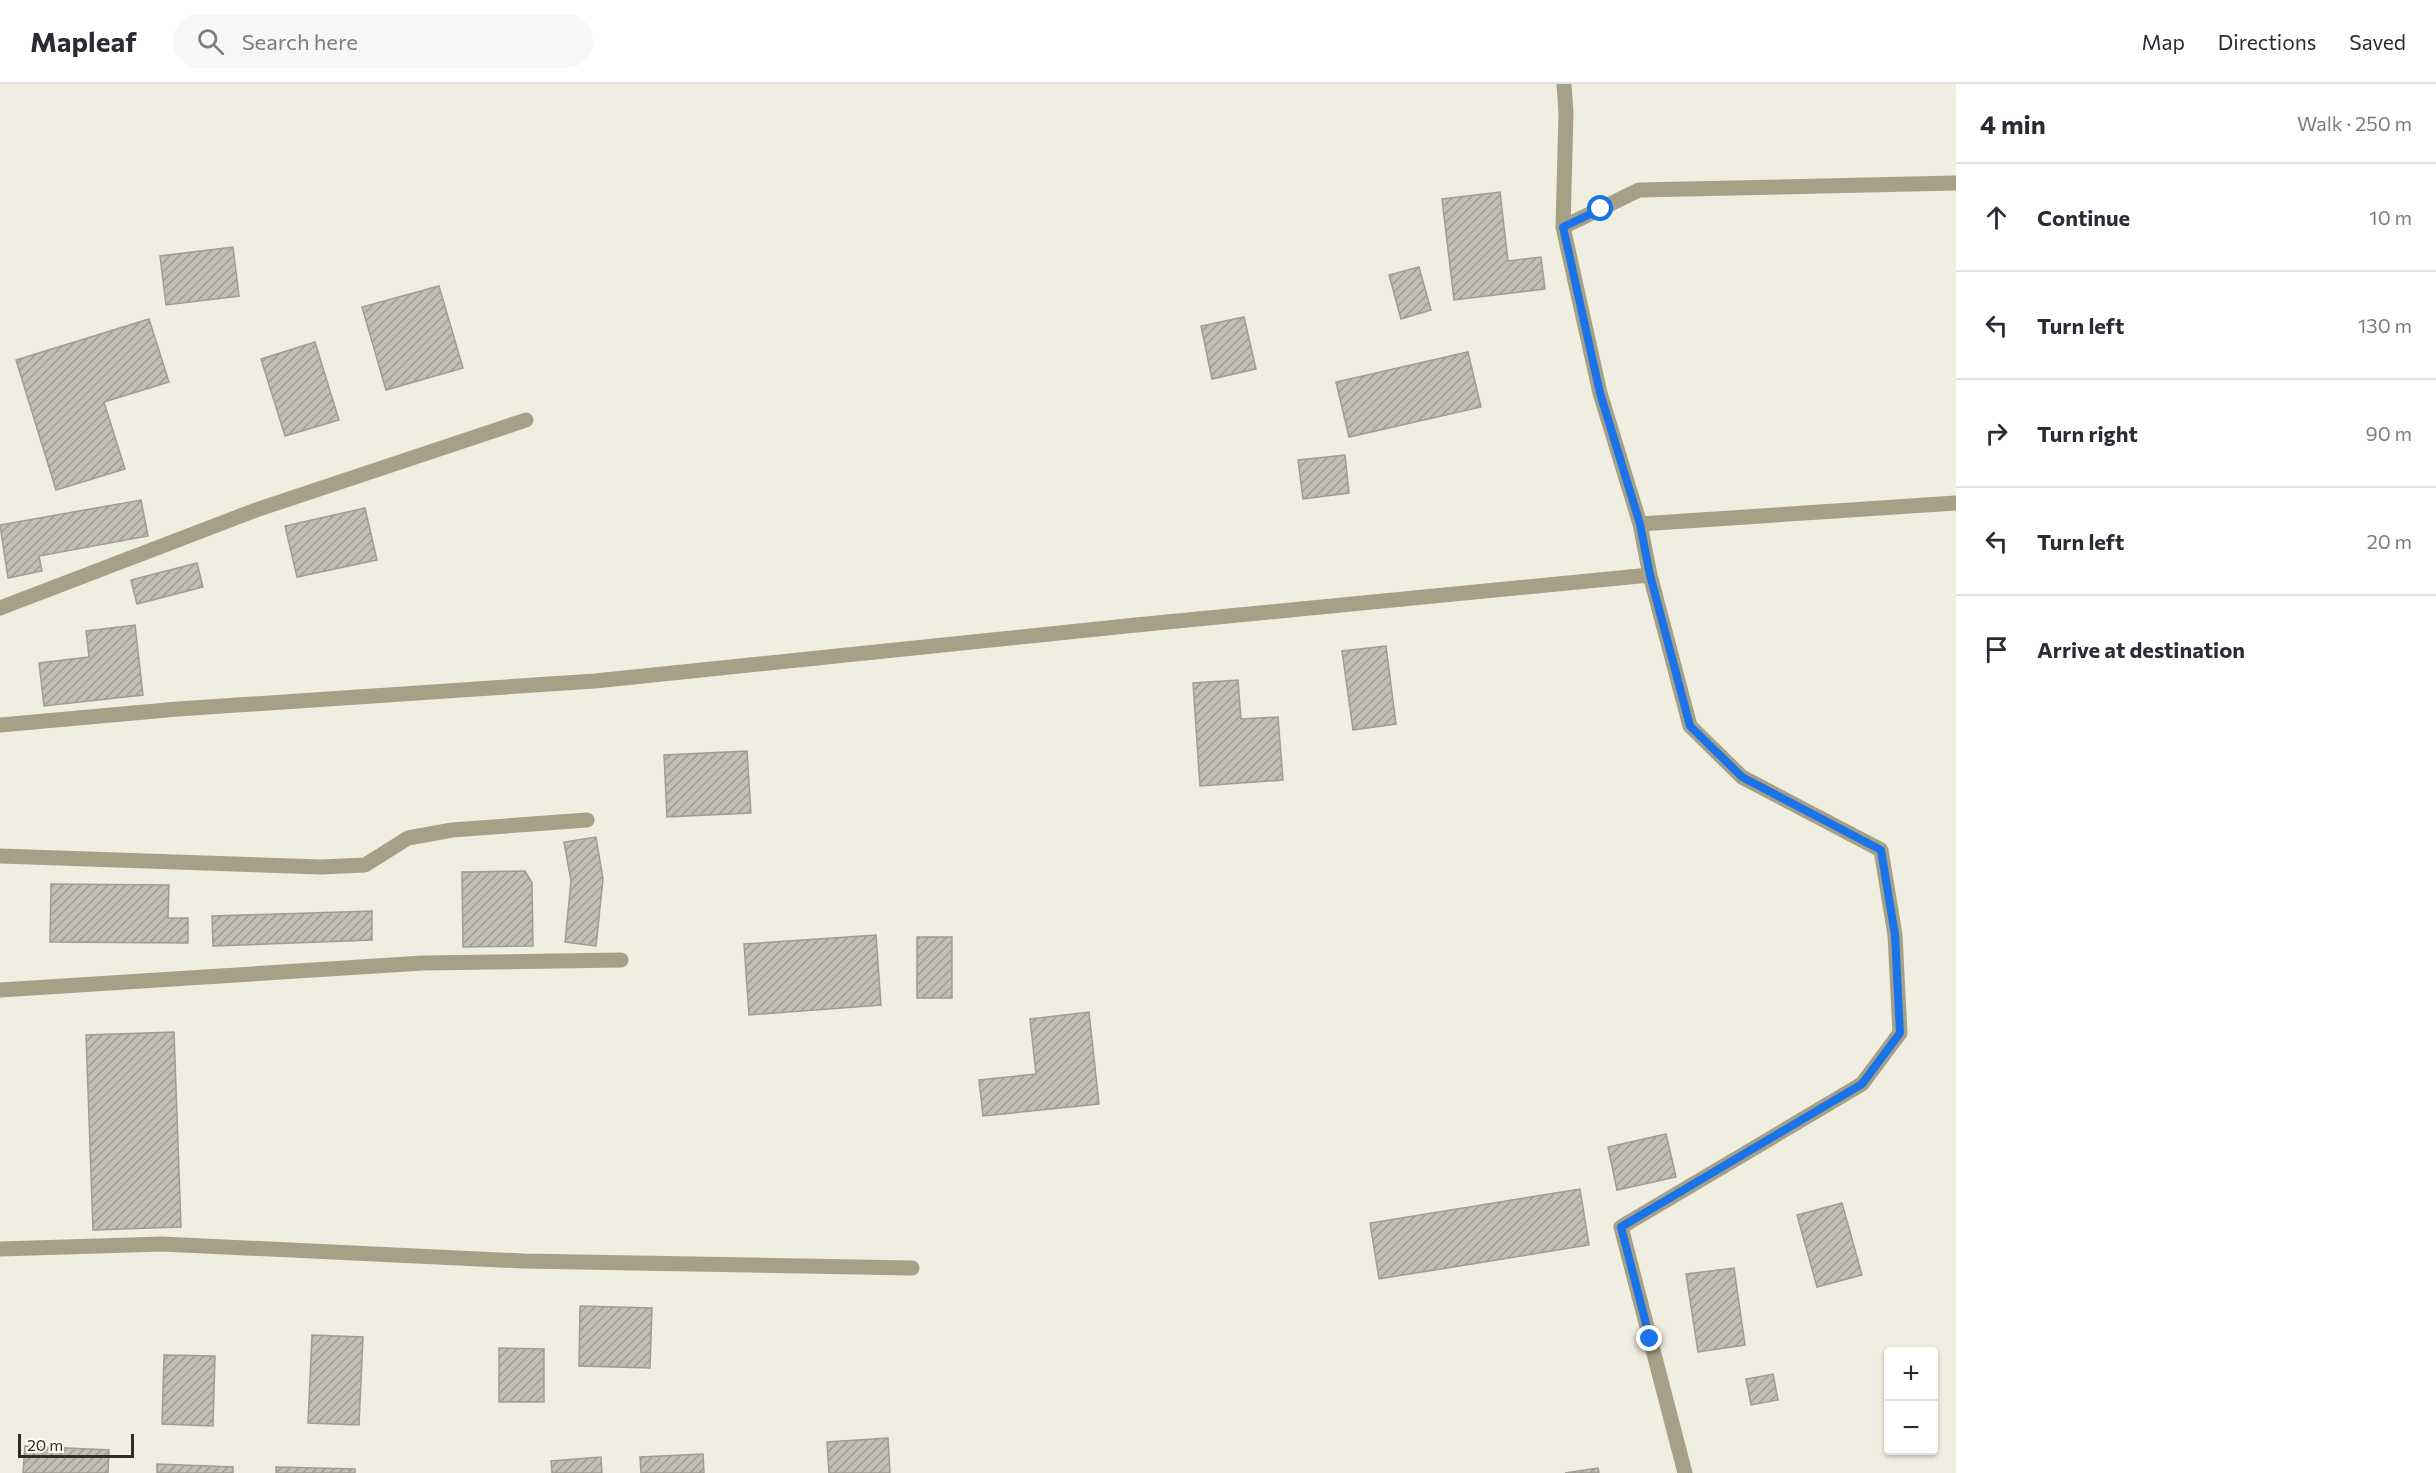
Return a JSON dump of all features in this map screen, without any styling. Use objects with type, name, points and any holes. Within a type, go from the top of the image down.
[{"type":"street","points":[[1564,84],[1566,113],[1563,227],[1600,393],[1640,524],[1650,575],[1690,726],[1742,777],[1881,850],[1895,935],[1900,1033],[1862,1084],[1621,1227],[1684,1473]]},
{"type":"street","points":[[1563,227],[1640,190],[1956,183]]},
{"type":"street","points":[[0,608],[256,510],[526,420]]},
{"type":"street","points":[[1640,524],[1956,503]]},
{"type":"street","points":[[0,725],[178,709],[595,681],[1650,575]]},
{"type":"street","points":[[0,856],[321,867],[365,866],[408,838],[452,830],[587,820]]},
{"type":"street","points":[[0,990],[423,963],[621,960]]},
{"type":"street","points":[[0,1249],[162,1244],[523,1260],[912,1268]]},
{"type":"building","points":[[1500,192],[1508,261],[1541,257],[1545,289],[1454,300],[1442,199]]},
{"type":"building","points":[[233,247],[239,296],[166,305],[160,256]]},
{"type":"building","points":[[1419,267],[1431,310],[1401,319],[1389,275]]},
{"type":"building","points":[[439,286],[463,368],[386,390],[362,307]]},
{"type":"building","points":[[1244,317],[1256,369],[1212,379],[1201,326]]},
{"type":"building","points":[[149,319],[169,382],[104,402],[125,469],[56,490],[16,360]]},
{"type":"building","points":[[315,342],[339,420],[285,436],[261,359]]},
{"type":"building","points":[[1468,352],[1481,407],[1349,437],[1336,382]]},
{"type":"building","points":[[1345,455],[1349,493],[1303,499],[1298,460]]},
{"type":"building","points":[[141,500],[148,536],[39,556],[42,571],[8,578],[0,525]]},
{"type":"building","points":[[365,508],[377,560],[297,577],[285,526]]},
{"type":"building","points":[[197,563],[203,587],[137,604],[131,580]]},
{"type":"building","points":[[135,625],[143,695],[44,706],[39,663],[89,657],[86,631]]},
{"type":"building","points":[[1386,646],[1396,724],[1353,730],[1342,651]]},
{"type":"building","points":[[1238,680],[1241,719],[1278,717],[1283,780],[1200,786],[1193,683]]},
{"type":"building","points":[[747,751],[751,813],[667,817],[664,755]]},
{"type":"building","points":[[596,837],[603,879],[596,946],[565,942],[571,881],[564,842]]},
{"type":"building","points":[[525,871],[532,883],[533,946],[463,947],[462,872]]},
{"type":"building","points":[[51,884],[169,885],[168,918],[188,918],[188,943],[50,942]]},
{"type":"building","points":[[372,911],[372,940],[213,946],[212,916]]},
{"type":"building","points":[[876,935],[881,1005],[749,1015],[744,944]]},
{"type":"building","points":[[917,937],[952,937],[952,998],[917,998]]},
{"type":"building","points":[[1089,1012],[1099,1104],[983,1116],[979,1080],[1036,1074],[1030,1019]]},
{"type":"building","points":[[174,1032],[181,1227],[93,1230],[86,1035]]},
{"type":"building","points":[[1666,1134],[1676,1177],[1617,1190],[1608,1147]]},
{"type":"building","points":[[1580,1189],[1589,1245],[1379,1279],[1370,1223]]},
{"type":"building","points":[[1842,1203],[1862,1275],[1817,1287],[1797,1215]]},
{"type":"building","points":[[1734,1268],[1745,1345],[1698,1352],[1686,1274]]},
{"type":"building","points":[[580,1306],[652,1308],[650,1368],[579,1366]]},
{"type":"building","points":[[312,1335],[363,1337],[359,1425],[308,1423]]},
{"type":"building","points":[[499,1348],[544,1349],[544,1402],[499,1402]]},
{"type":"building","points":[[164,1355],[215,1356],[213,1426],[162,1424]]},
{"type":"building","points":[[1773,1374],[1778,1400],[1751,1405],[1746,1379]]},
{"type":"building","points":[[888,1438],[890,1473],[829,1473],[827,1442]]},
{"type":"building","points":[[25,1446],[109,1450],[108,1473],[23,1473]]},
{"type":"building","points":[[703,1454],[704,1473],[641,1473],[640,1457]]},
{"type":"building","points":[[601,1457],[602,1473],[552,1473],[551,1461]]},
{"type":"building","points":[[157,1464],[233,1467],[233,1473],[157,1473]]},
{"type":"building","points":[[276,1467],[355,1469],[355,1473],[276,1473]]},
{"type":"building","points":[[1598,1468],[1599,1473],[1565,1473]]},
{"type":"route","points":[[1601,209],[1563,227],[1600,393],[1640,524],[1650,575],[1690,726],[1742,777],[1881,850],[1895,935],[1900,1033],[1862,1084],[1621,1227],[1650,1339]]}]
